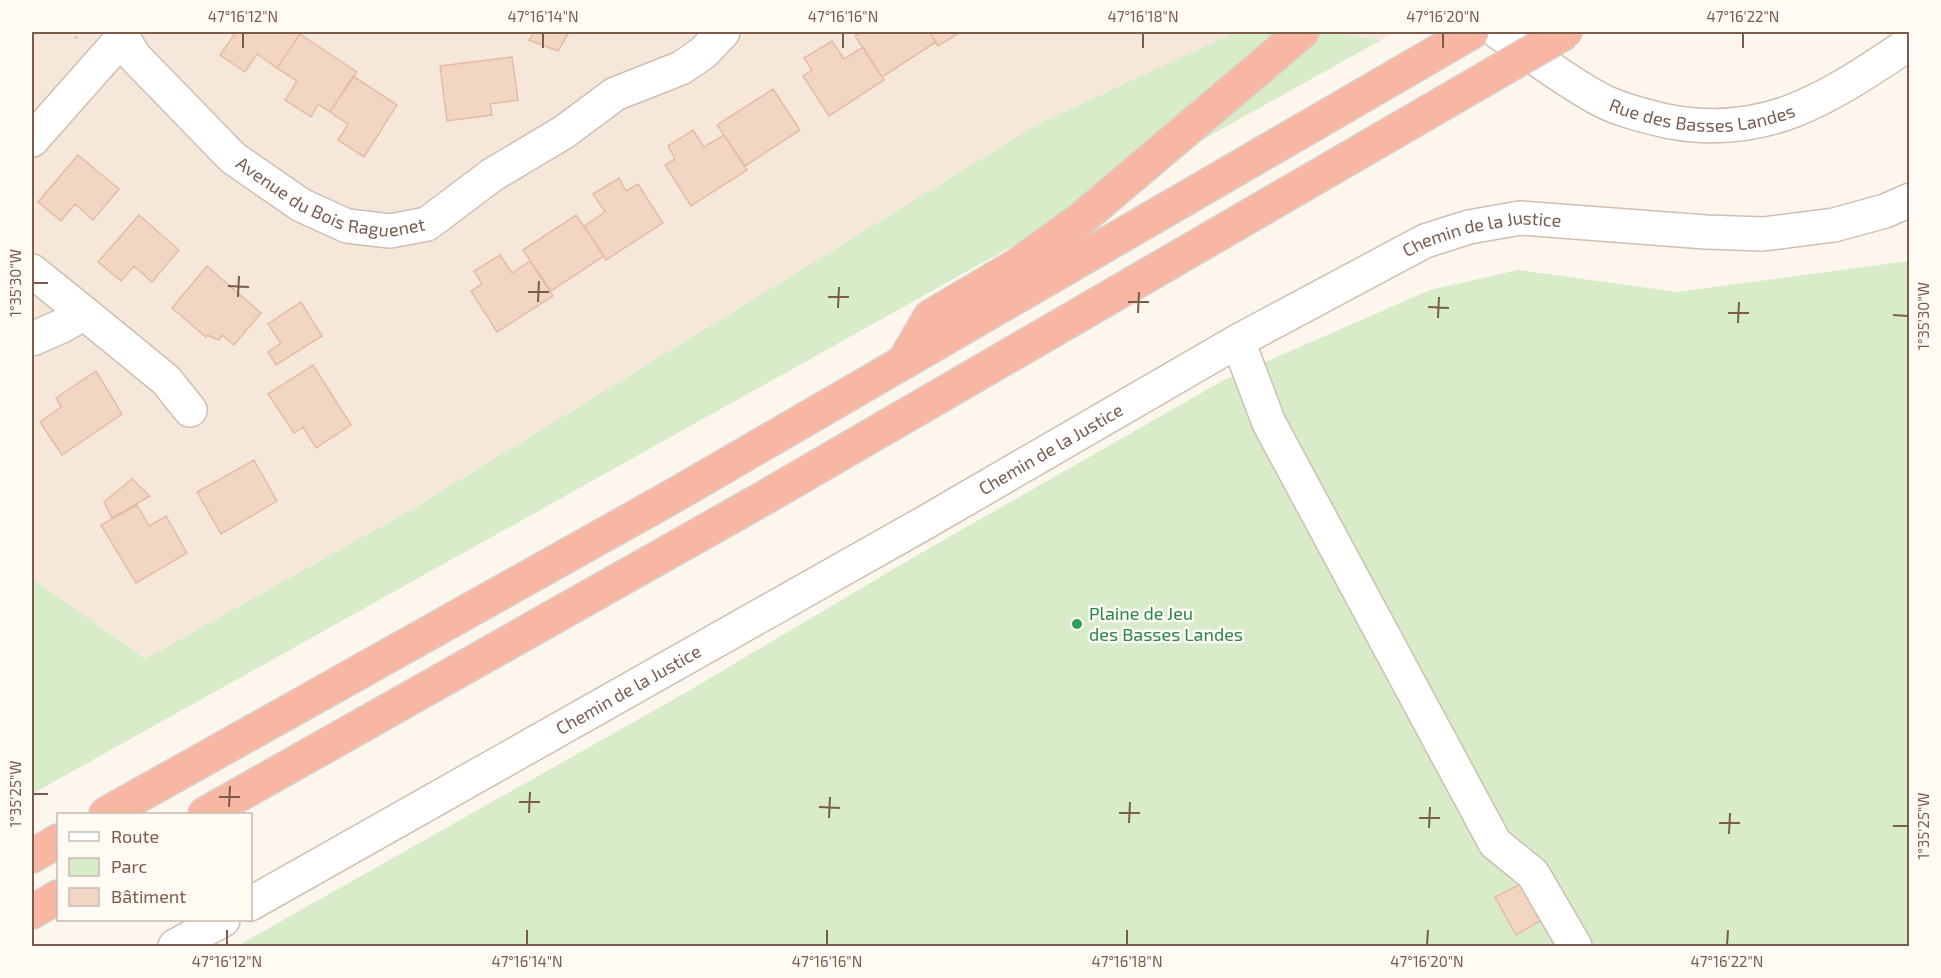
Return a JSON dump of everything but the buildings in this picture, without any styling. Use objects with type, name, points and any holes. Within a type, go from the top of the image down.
[{"type":"highway","points":[[906,358],[930,317],[1016,266],[1080,220],[1302,32]]},
{"type":"highway","points":[[108,813],[573,553],[1472,32]]},
{"type":"highway","points":[[207,813],[764,498],[1566,32]]},
{"type":"highway","points":[[32,856],[57,842]]},
{"type":"highway","points":[[32,912],[57,898]]},
{"type":"street","name":"Avenue du Bois Raguenet","points":[[122,34],[134,56],[233,158],[301,205],[346,226],[390,231],[426,224],[492,175],[564,132],[615,94],[681,68],[703,53],[723,32]]},
{"type":"street","name":"Rue des Basses Landes","points":[[1498,32],[1602,101],[1650,117],[1692,126],[1732,126],[1768,121],[1800,110],[1840,91],[1910,43]]},
{"type":"street","points":[[32,140],[122,34]]},
{"type":"street","name":"Chemin de la Justice","points":[[252,903],[926,522],[1238,341],[1425,241],[1469,227],[1520,218],[1762,234],[1834,225],[1885,211],[1910,200]]},
{"type":"street","points":[[32,270],[166,380],[190,410]]},
{"type":"street","points":[[32,339],[84,313]]},
{"type":"street","points":[[1238,341],[1269,423],[1495,843],[1533,874],[1575,946]]},
{"type":"street","points":[[175,946],[221,921]]},
{"type":"shaded area","points":[[32,32],[1235,32],[1038,124],[416,507],[145,659],[32,578]]},
{"type":"shaded area","points":[[1328,32],[1393,32],[1381,40]]},
{"type":"green space","points":[[1235,32],[1328,32],[1381,40],[32,794],[32,578],[145,659],[416,507],[1038,124]]},
{"type":"green space","points":[[1909,261],[1909,946],[237,946],[685,693],[919,554],[1224,380],[1430,290],[1518,270],[1677,292]]},
{"type":"place","name":"Plaine de Jeu des Basses Landes","points":[[1077,624]]}]
